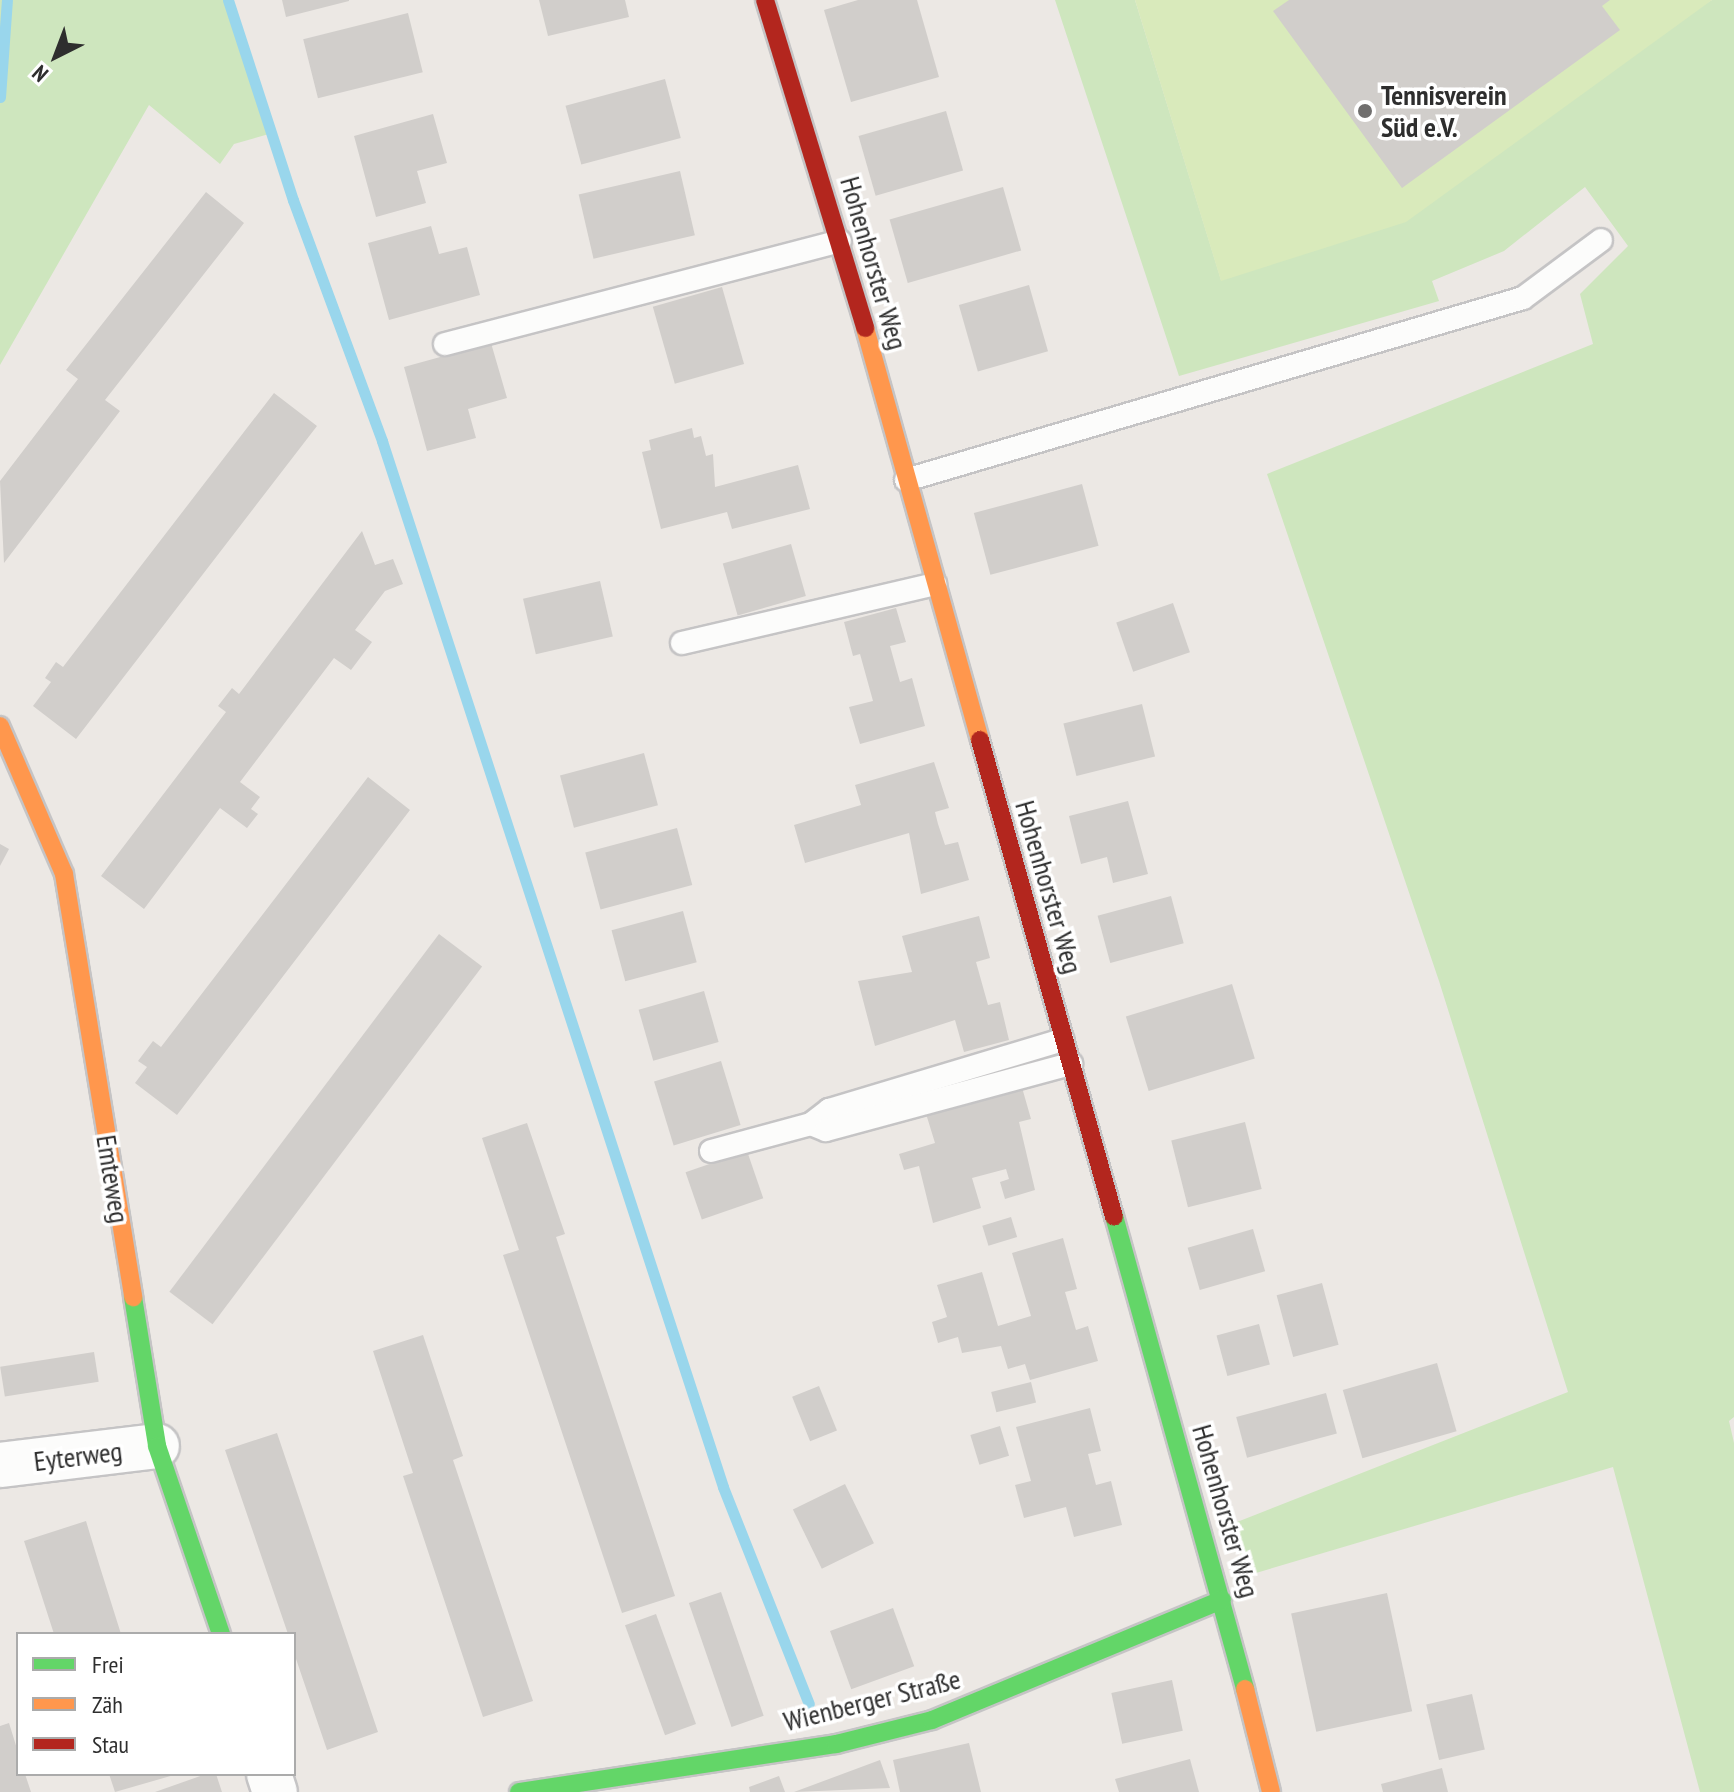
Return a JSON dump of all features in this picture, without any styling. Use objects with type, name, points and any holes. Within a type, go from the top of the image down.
[{"type":"street","name":"Hohenhorster Weg","points":[[765,0],[840,241],[1222,1600],[1271,1792]]},
{"type":"street","name":"Emteweg","points":[[0,726],[64,874],[157,1446],[220,1632]]},
{"type":"street","name":"Eyterweg","points":[[0,1465],[157,1446]]},
{"type":"street","name":"Wienberger Straße","points":[[519,1792],[836,1744],[932,1720],[1222,1600]]},
{"type":"lane","points":[[906,480],[1523,298],[1601,240]]},
{"type":"lane","points":[[445,344],[840,241]]},
{"type":"lane","points":[[682,643],[935,584]]},
{"type":"lane","points":[[711,1151],[811,1124],[829,1110],[1063,1040]]},
{"type":"lane","points":[[811,1124],[826,1130],[1071,1064]]},
{"type":"green space","points":[[0,0],[232,0],[276,132],[234,144],[220,164],[149,105],[0,365]]},
{"type":"green space","points":[[1055,0],[1135,0],[1221,280],[1712,0],[1734,0],[1734,1417],[1729,1421],[1734,1443],[1734,1792],[1700,1792],[1613,1467],[1246,1576],[1232,1524],[1568,1392],[1439,981],[1267,474],[1593,344],[1580,294],[1628,246],[1585,187],[1504,251],[1432,281],[1439,301],[1179,376]]},
{"type":"green space","name":"Tennisverein Süd e.V.","points":[[1135,0],[1712,0],[1406,222],[1221,281]]},
{"type":"building","points":[[282,0],[349,0],[349,1],[286,17]]},
{"type":"building","points":[[539,0],[625,0],[629,17],[548,36]]},
{"type":"building","points":[[858,0],[917,0],[939,77],[851,102],[824,10]]},
{"type":"building","points":[[1289,0],[1610,0],[1602,6],[1620,30],[1402,188],[1273,11]]},
{"type":"building","points":[[408,13],[423,72],[318,98],[303,39]]},
{"type":"building","points":[[665,79],[681,138],[581,165],[566,106]]},
{"type":"building","points":[[946,111],[963,171],[876,196],[859,136]]},
{"type":"building","points":[[433,114],[447,163],[417,171],[426,203],[376,217],[354,136]]},
{"type":"building","points":[[680,171],[695,235],[594,259],[579,194]]},
{"type":"building","points":[[1003,187],[1021,250],[908,283],[890,220]]},
{"type":"building","points":[[206,192],[244,223],[105,400],[120,411],[4,563],[0,481],[78,379],[66,370]]},
{"type":"building","points":[[431,226],[439,254],[467,247],[480,295],[389,320],[368,243]]},
{"type":"building","points":[[1029,285],[1048,351],[978,371],[959,305]]},
{"type":"building","points":[[722,287],[744,364],[675,384],[653,307]]},
{"type":"building","points":[[491,343],[507,398],[468,409],[476,438],[427,451],[404,367]]},
{"type":"building","points":[[274,393],[317,426],[76,739],[33,706],[51,682],[45,678],[56,662],[63,667]]},
{"type":"building","points":[[692,428],[694,438],[701,436],[706,456],[713,454],[715,487],[798,465],[810,509],[732,529],[727,512],[661,529],[642,452],[651,450],[649,440]]},
{"type":"building","points":[[1082,484],[1099,546],[990,575],[974,513]]},
{"type":"building","points":[[362,531],[375,565],[393,559],[403,584],[385,591],[355,630],[372,642],[351,670],[334,658],[240,782],[260,797],[251,809],[258,814],[247,828],[220,808],[144,909],[101,876],[226,712],[218,706],[232,688],[239,694]]},
{"type":"building","points":[[791,544],[806,596],[738,615],[723,564]]},
{"type":"building","points":[[600,581],[613,637],[536,654],[523,599]]},
{"type":"building","points":[[1173,603],[1190,652],[1133,672],[1116,623]]},
{"type":"building","points":[[896,608],[906,642],[890,646],[900,682],[912,678],[925,726],[860,744],[849,707],[873,701],[860,654],[853,656],[844,622]]},
{"type":"building","points":[[1142,704],[1155,756],[1076,776],[1063,724]]},
{"type":"building","points":[[644,753],[658,805],[574,828],[560,776]]},
{"type":"building","points":[[934,762],[949,808],[935,812],[938,824],[945,845],[958,842],[969,880],[921,894],[909,833],[805,863],[794,825],[861,805],[855,785]]},
{"type":"building","points":[[368,777],[410,810],[177,1115],[135,1083],[147,1067],[138,1061],[153,1041],[161,1047]]},
{"type":"building","points":[[1128,801],[1148,874],[1113,883],[1107,857],[1081,864],[1069,816]]},
{"type":"building","points":[[677,828],[692,885],[601,910],[585,853]]},
{"type":"building","points":[[0,844],[9,849],[0,866]]},
{"type":"building","points":[[1171,896],[1184,943],[1110,963],[1098,916]]},
{"type":"building","points":[[683,911],[697,962],[625,981],[612,930]]},
{"type":"building","points":[[979,916],[990,958],[976,962],[988,1005],[1000,1002],[1009,1040],[964,1052],[955,1020],[875,1046],[858,981],[912,972],[902,936]]},
{"type":"building","points":[[439,934],[482,966],[213,1324],[169,1292]]},
{"type":"building","points":[[1232,984],[1255,1059],[1149,1091],[1126,1016]]},
{"type":"building","points":[[704,991],[719,1042],[653,1061],[639,1010]]},
{"type":"building","points":[[721,1061],[741,1125],[674,1146],[654,1081]]},
{"type":"building","points":[[1021,1084],[1031,1119],[1019,1122],[1035,1190],[1005,1199],[1000,1182],[1009,1179],[1006,1169],[972,1178],[981,1208],[933,1223],[919,1166],[904,1170],[899,1154],[935,1143],[923,1104]]},
{"type":"building","points":[[1245,1122],[1262,1189],[1188,1207],[1171,1140]]},
{"type":"building","points":[[527,1123],[565,1234],[556,1237],[675,1596],[622,1613],[503,1255],[519,1250],[482,1138]]},
{"type":"building","points":[[747,1151],[763,1198],[702,1219],[686,1172]]},
{"type":"building","points":[[1011,1217],[1017,1237],[988,1246],[982,1226]]},
{"type":"building","points":[[1253,1229],[1265,1271],[1200,1290],[1188,1248]]},
{"type":"building","points":[[1063,1238],[1077,1289],[1065,1292],[1076,1330],[1088,1326],[1098,1361],[1030,1380],[1025,1364],[1008,1369],[1001,1346],[962,1353],[958,1337],[938,1343],[932,1322],[947,1317],[937,1285],[982,1272],[998,1326],[1031,1316],[1012,1253]]},
{"type":"building","points":[[1322,1283],[1339,1345],[1293,1357],[1277,1295]]},
{"type":"building","points":[[1259,1324],[1270,1365],[1227,1376],[1216,1335]]},
{"type":"building","points":[[423,1335],[463,1456],[453,1460],[533,1701],[483,1717],[403,1476],[413,1473],[373,1351]]},
{"type":"building","points":[[94,1352],[99,1382],[5,1396],[0,1367]]},
{"type":"building","points":[[1437,1363],[1457,1431],[1362,1458],[1343,1390]]},
{"type":"building","points":[[1031,1382],[1036,1402],[996,1412],[991,1392]]},
{"type":"building","points":[[819,1386],[837,1431],[810,1441],[792,1397]]},
{"type":"building","points":[[1326,1393],[1337,1434],[1247,1458],[1236,1417]]},
{"type":"building","points":[[1090,1408],[1101,1451],[1088,1454],[1096,1485],[1111,1481],[1122,1525],[1074,1537],[1066,1507],[1024,1518],[1015,1485],[1031,1481],[1016,1427]]},
{"type":"building","points":[[1000,1426],[1009,1456],[979,1465],[970,1435]]},
{"type":"building","points":[[277,1433],[378,1732],[327,1750],[296,1659],[296,1632],[287,1632],[225,1450]]},
{"type":"building","points":[[845,1484],[874,1543],[822,1569],[793,1509]]},
{"type":"building","points":[[86,1521],[120,1632],[53,1632],[24,1541]]},
{"type":"building","points":[[721,1592],[764,1716],[732,1727],[689,1603]]},
{"type":"building","points":[[1387,1593],[1412,1711],[1316,1732],[1291,1613]]},
{"type":"building","points":[[893,1608],[914,1666],[851,1689],[830,1631]]},
{"type":"building","points":[[656,1614],[696,1724],[665,1735],[625,1625]]},
{"type":"building","points":[[1172,1680],[1183,1731],[1122,1744],[1111,1693]]},
{"type":"building","points":[[1472,1694],[1485,1750],[1439,1760],[1426,1705]]},
{"type":"building","points":[[9,1723],[16,1746],[16,1776],[26,1776],[31,1792],[0,1792],[0,1726]]},
{"type":"building","points":[[969,1743],[981,1792],[900,1792],[893,1760]]},
{"type":"building","points":[[1190,1759],[1199,1792],[1119,1792],[1115,1779]]},
{"type":"building","points":[[880,1760],[890,1788],[794,1792]]},
{"type":"building","points":[[1442,1768],[1448,1792],[1383,1792],[1381,1784]]},
{"type":"building","points":[[110,1776],[171,1776],[115,1792]]},
{"type":"building","points":[[200,1776],[217,1776],[222,1792],[155,1792]]},
{"type":"building","points":[[779,1776],[785,1792],[750,1792],[749,1787]]},
{"type":"waterway","points":[[0,97],[7,0]]},
{"type":"waterway","points":[[228,0],[293,200],[382,441],[723,1487],[809,1704]]},
{"type":"traffic: fast","points":[[1114,1216],[1245,1689]]},
{"type":"traffic: fast","points":[[133,1297],[157,1446],[220,1632]]},
{"type":"traffic: fast","points":[[519,1792],[836,1744],[932,1720],[1222,1600]]},
{"type":"traffic: slow","points":[[865,328],[980,740]]},
{"type":"traffic: slow","points":[[0,726],[64,874],[133,1297]]},
{"type":"traffic: slow","points":[[1245,1689],[1271,1792]]},
{"type":"traffic: jam","points":[[765,0],[865,328]]},
{"type":"traffic: jam","points":[[980,740],[1114,1216]]},
{"type":"place","name":"Tennisverein Süd e.V.","points":[[1365,111]]}]
